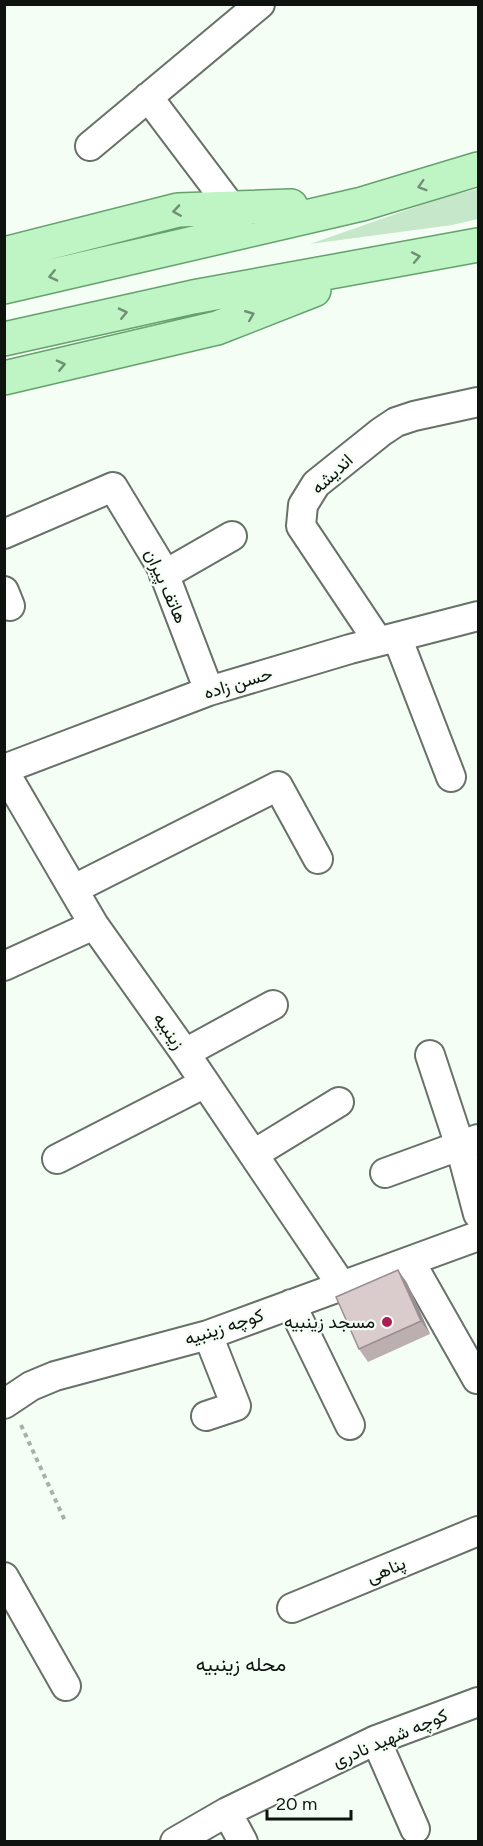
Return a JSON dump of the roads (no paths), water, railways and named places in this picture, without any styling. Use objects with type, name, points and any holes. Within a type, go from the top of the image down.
[{"type":"main road","points":[[4,287],[362,204],[478,169]]},
{"type":"main road","points":[[4,254],[178,210],[362,204]]},
{"type":"main road","points":[[4,339],[193,297],[478,245]]},
{"type":"main road","points":[[4,378],[217,328],[378,264]]},
{"type":"street","points":[[90,146],[260,4]]},
{"type":"street","points":[[148,98],[231,207]]},
{"type":"street","name":"اندیشه","points":[[451,777],[388,639],[301,526],[303,505],[316,484],[381,432],[396,422],[414,416],[478,402]]},
{"type":"street","name":"هاتف پیران","points":[[4,534],[113,487],[162,568],[209,691]]},
{"type":"street","points":[[164,575],[232,536]]},
{"type":"street","name":"حسن زاده","points":[[4,770],[209,691],[388,639],[478,616]]},
{"type":"street","name":"زینبیه","points":[[4,770],[94,925],[185,1053],[342,1286]]},
{"type":"street","points":[[74,889],[278,786],[318,859]]},
{"type":"street","points":[[4,966],[94,925]]},
{"type":"street","points":[[185,1053],[273,1005]]},
{"type":"street","points":[[430,1055],[469,1142],[478,1214]]},
{"type":"street","points":[[57,1159],[205,1083]]},
{"type":"street","points":[[254,1154],[339,1102]]},
{"type":"street","points":[[385,1173],[469,1142]]},
{"type":"street","name":"کوچه زینبیه","points":[[7,1402],[31,1386],[55,1376],[208,1335],[478,1236]]},
{"type":"street","points":[[410,1261],[477,1379]]},
{"type":"street","points":[[291,1304],[350,1425]]},
{"type":"street","points":[[206,1416],[236,1406],[208,1335]]},
{"type":"street","name":"پناهی","points":[[292,1608],[478,1531]]},
{"type":"street","points":[[4,1577],[66,1686]]},
{"type":"street","name":"کوچه شهید نادری","points":[[175,1842],[227,1812],[376,1740],[478,1702]]},
{"type":"street","points":[[376,1740],[415,1829]]},
{"type":"street","points":[[227,1812],[243,1842]]},
{"type":"place","name":"مسجد زینبیه","points":[[387,1322]]},
{"type":"district","name":"محله زینبیه","points":[[241,1664]]}]
